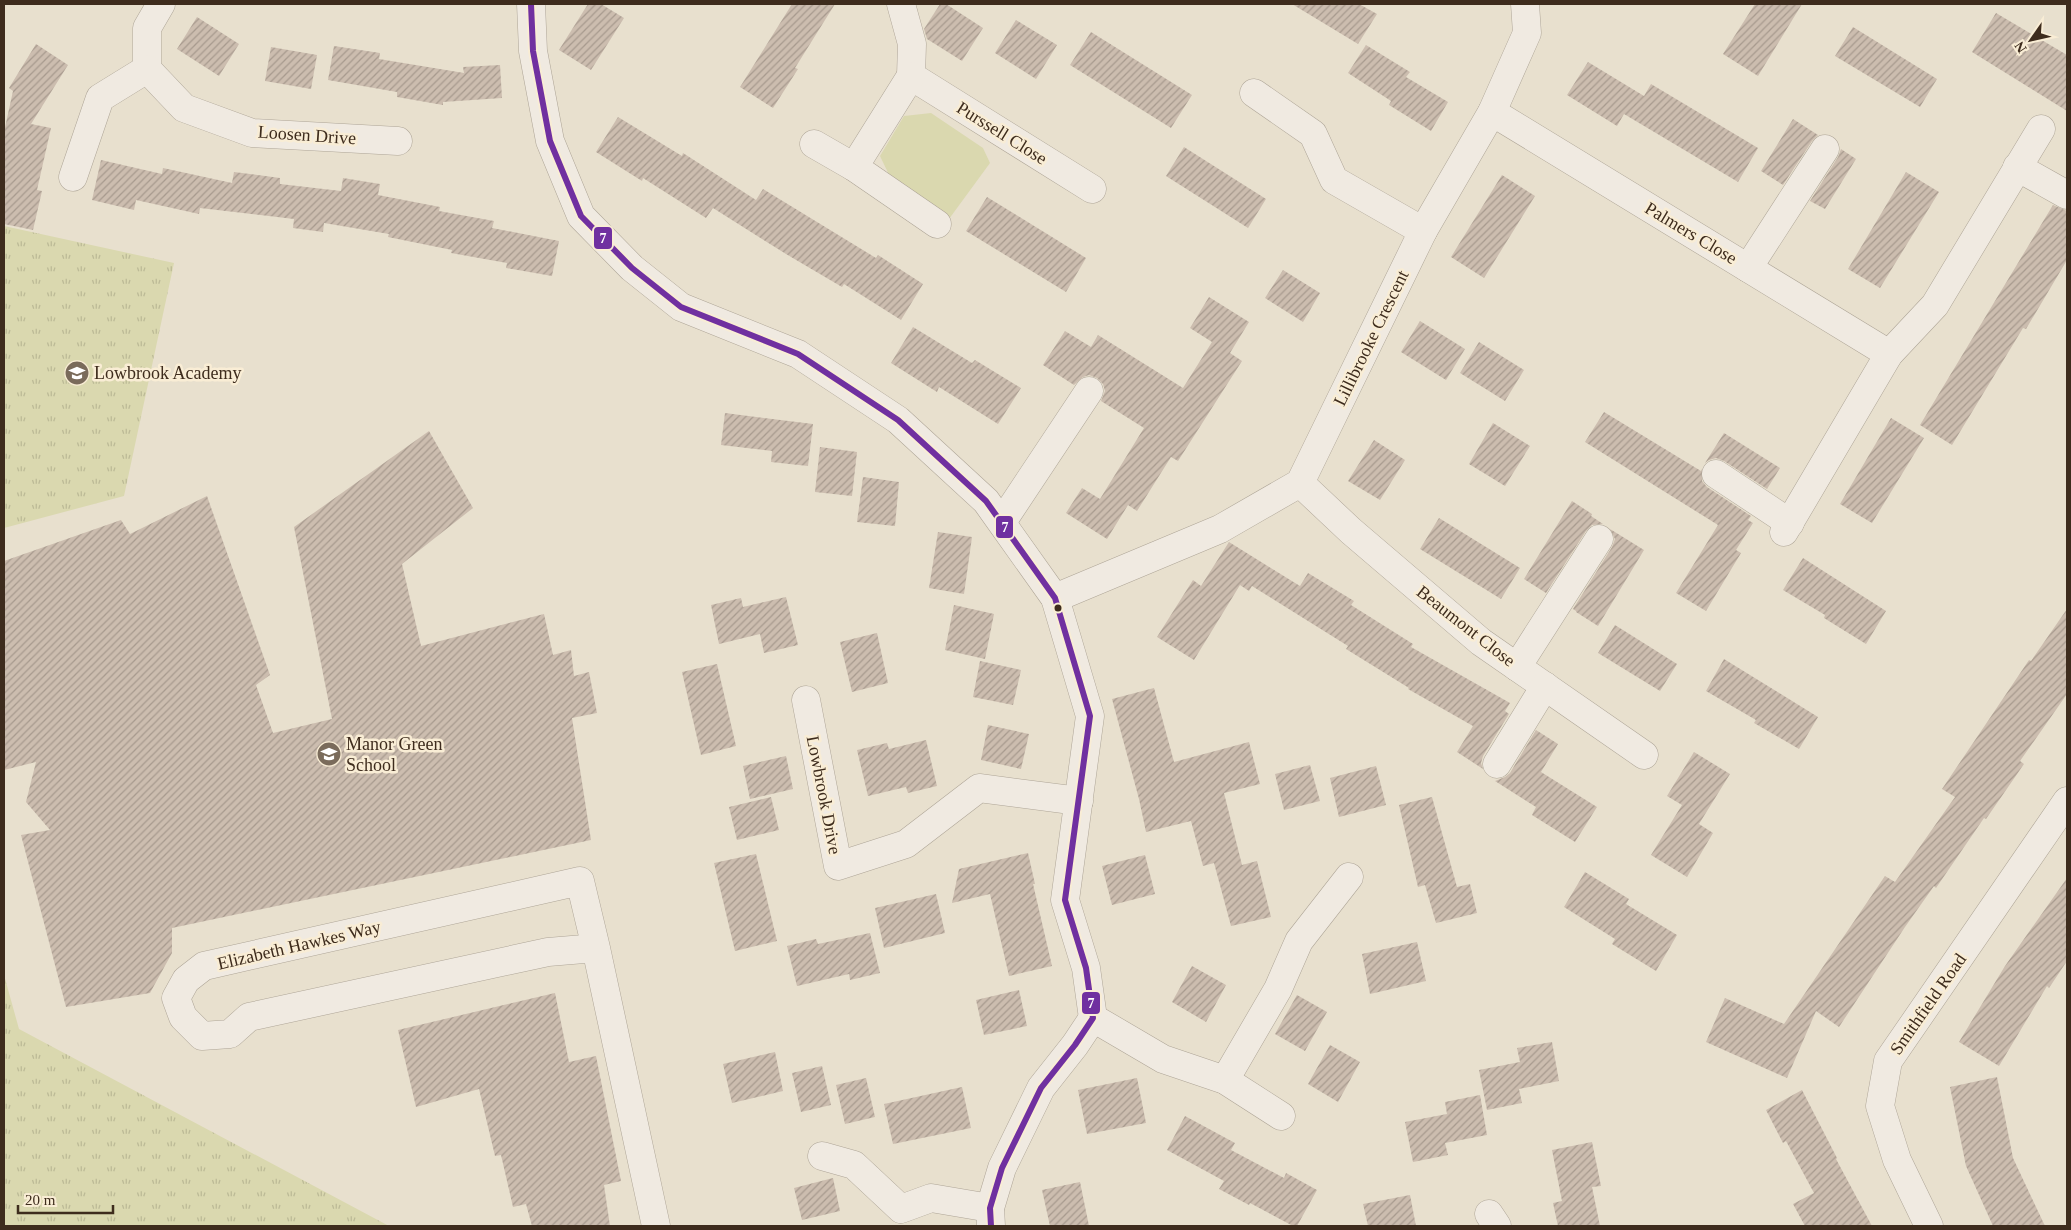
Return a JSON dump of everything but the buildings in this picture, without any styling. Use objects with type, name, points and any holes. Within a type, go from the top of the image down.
[{"type":"street","points":[[73,177],[100,98],[147,69],[147,28],[161,4]]},
{"type":"street","points":[[531,4],[533,51],[550,141],[581,216],[632,268],[681,307],[798,354],[898,420],[986,501],[1055,598],[1090,716],[1065,900],[1086,968],[1093,1018],[1075,1045],[1041,1088],[1002,1168],[991,1217],[931,1198],[901,1209],[854,1165],[822,1156]]},
{"type":"street","points":[[854,167],[911,76],[912,44],[901,4]]},
{"type":"street","name":"Lillibrooke Crescent","points":[[1300,483],[1424,231],[1492,112],[1527,33],[1525,4]]},
{"type":"street","name":"Loosen Drive","points":[[147,69],[184,108],[252,133],[398,141]]},
{"type":"street","name":"Purssell Close","points":[[911,76],[1092,189]]},
{"type":"street","points":[[1254,92],[1313,134],[1334,180],[1424,231]]},
{"type":"street","name":"Palmers Close","points":[[1492,112],[1889,354]]},
{"type":"street","points":[[1716,474],[1787,528],[1889,354],[1936,305],[2041,129]]},
{"type":"street","points":[[814,144],[854,167],[938,224]]},
{"type":"street","points":[[1748,268],[1825,148]]},
{"type":"street","points":[[2017,167],[2067,195]]},
{"type":"street","points":[[1002,522],[1089,391]]},
{"type":"street","points":[[1055,598],[1220,529],[1300,483]]},
{"type":"street","name":"Beaumont Close","points":[[1300,483],[1351,531],[1482,642],[1644,755]]},
{"type":"street","points":[[1517,667],[1599,539]]},
{"type":"street","points":[[1497,764],[1545,686]]},
{"type":"street","name":"Lowbrook Drive","points":[[806,700],[838,866],[906,844],[979,788],[1078,801]]},
{"type":"street","name":"Smithfield Road","points":[[1929,1226],[1897,1160],[1880,1106],[1888,1061],[2067,801]]},
{"type":"street","points":[[1225,1080],[1278,989],[1299,941],[1349,877]]},
{"type":"street","name":"Elizabeth Hawkes Way","points":[[596,948],[548,952],[249,1017],[230,1034],[202,1036],[182,1017],[176,998],[186,980],[204,966],[580,882],[596,948],[656,1226]]},
{"type":"street","points":[[1093,1018],[1163,1059],[1225,1080],[1281,1116]]},
{"type":"green space","points":[[931,113],[983,148],[990,163],[949,219],[892,181],[880,156],[904,116]]},
{"type":"green space","name":"Lowbrook Academy","points":[[4,226],[174,263],[124,496],[4,528]]},
{"type":"green space","points":[[4,975],[19,1029],[389,1226],[4,1226]]},
{"type":"transit line","name":"7","points":[[531,4],[533,51],[550,141],[581,216],[632,268],[681,307],[798,354],[898,420],[986,501],[1055,598],[1090,716],[1065,900],[1086,968],[1093,1018],[1075,1045],[1041,1088],[1002,1168],[990,1208],[991,1226]]},
{"type":"place","name":"Lowbrook Academy","points":[[77,373]]},
{"type":"place","name":"Manor Green School","points":[[329,754]]}]
